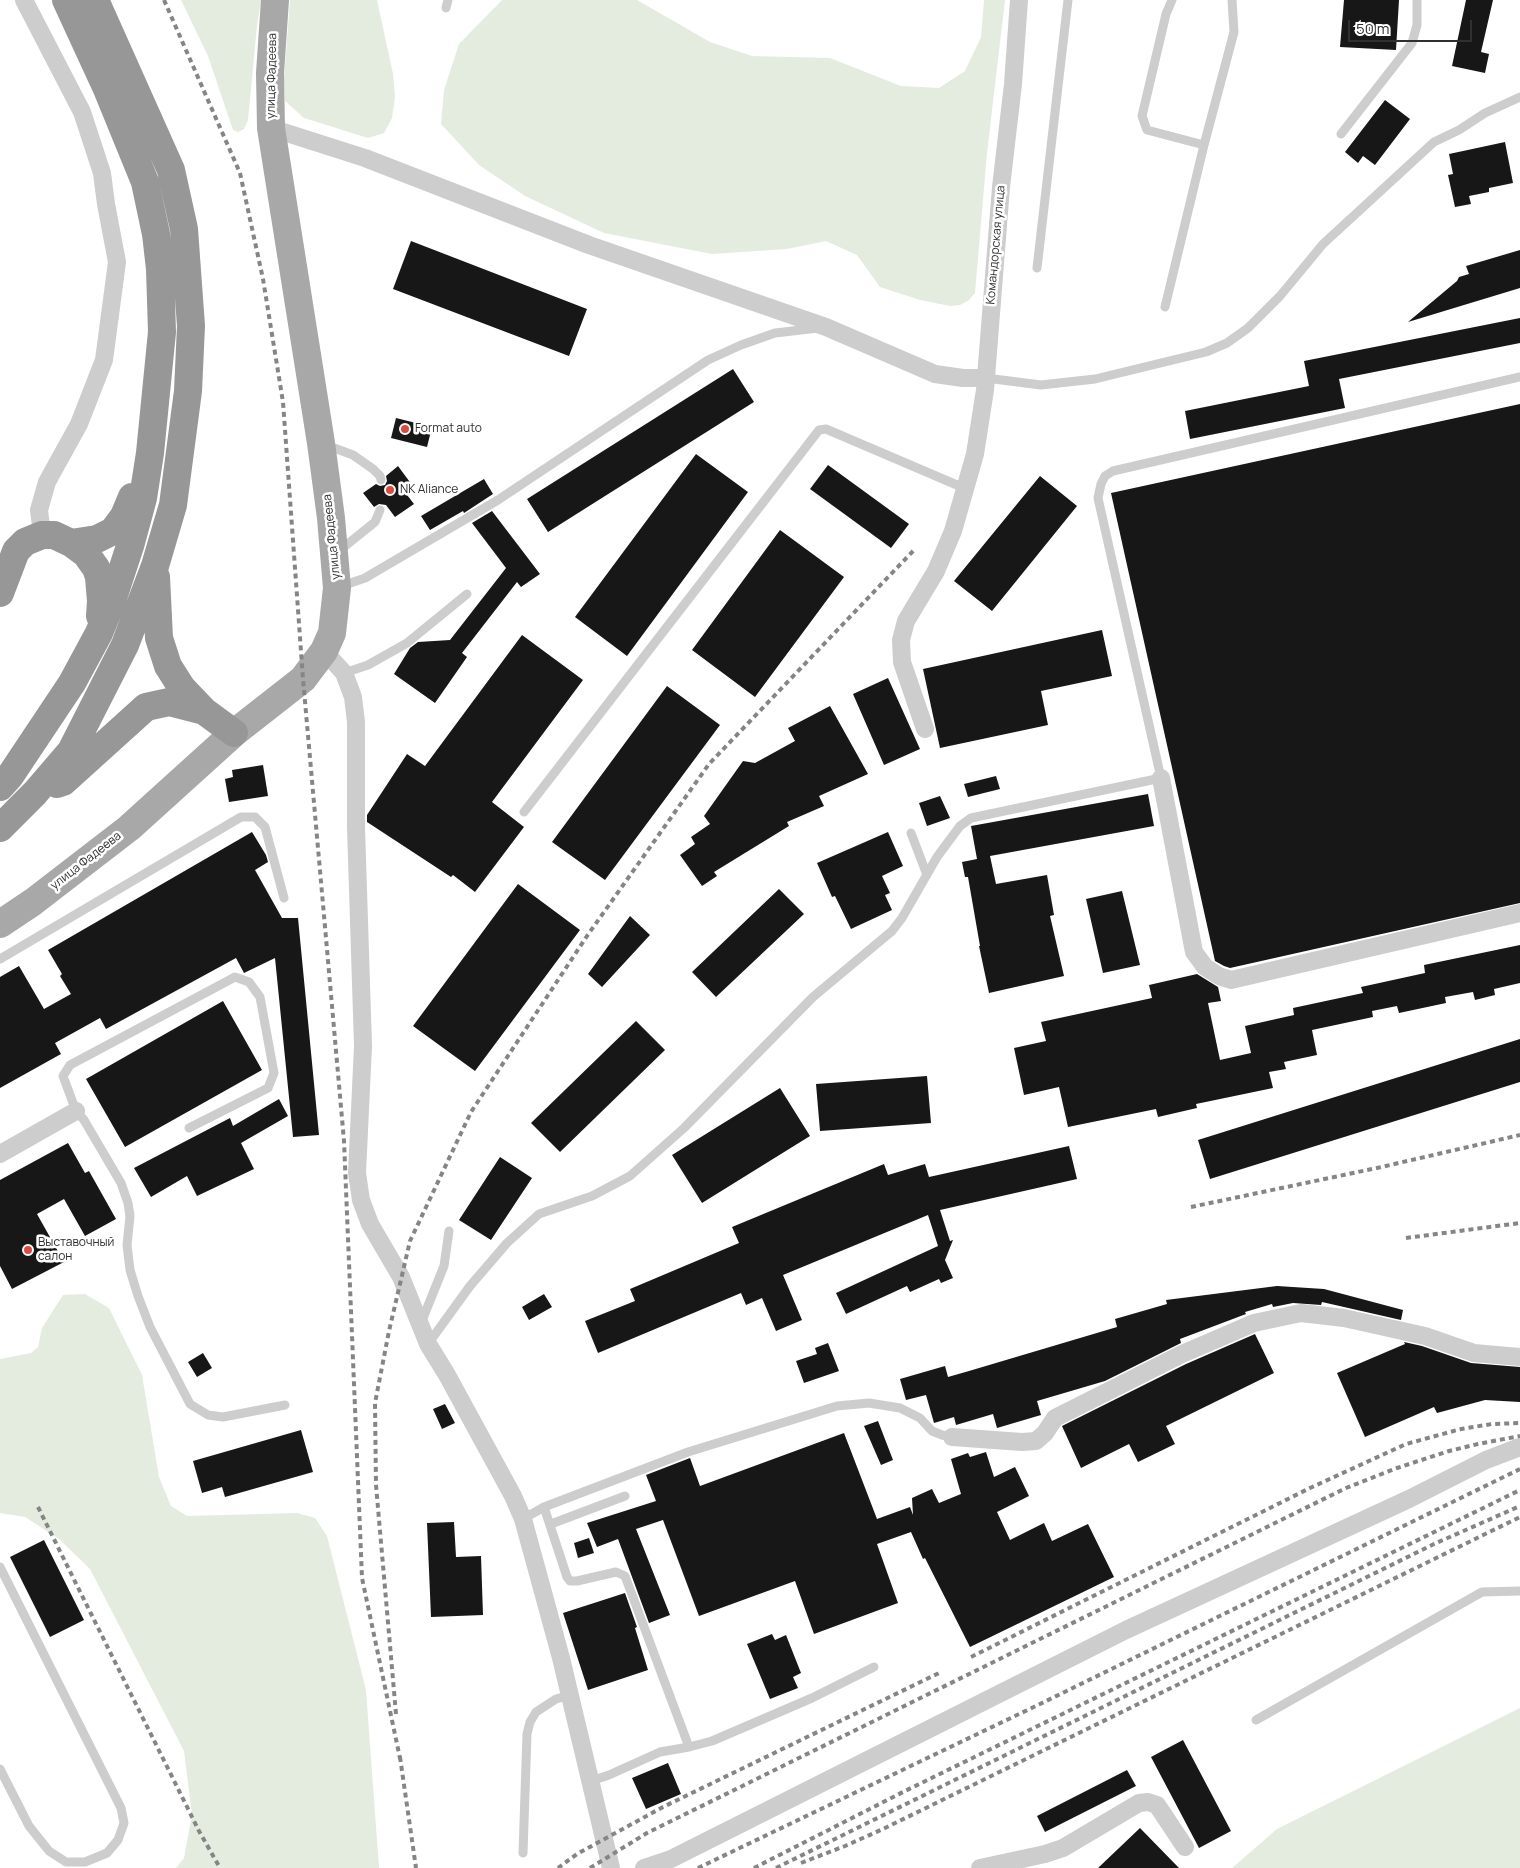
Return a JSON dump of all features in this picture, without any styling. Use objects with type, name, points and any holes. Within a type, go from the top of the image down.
[{"type":"highway","points":[[0,787],[10,776],[72,683],[99,633],[112,601],[143,498],[150,454],[162,332],[160,269],[156,234],[145,182],[131,144],[66,0]]},
{"type":"highway","points":[[0,828],[35,793],[71,751],[125,645],[156,566],[173,505],[188,391],[191,326],[184,229],[171,170],[95,0]]},
{"type":"highway","points":[[71,543],[97,539],[114,531],[124,516],[150,454]]},
{"type":"highway","points":[[0,593],[16,551],[26,542],[42,535],[54,535],[71,543],[86,554],[96,568],[99,577],[101,601],[99,633]]},
{"type":"highway","points":[[156,566],[159,638],[168,666],[182,688],[204,711],[234,733]]},
{"type":"highway","points":[[35,793],[64,782],[146,707],[169,702],[204,711]]},
{"type":"main road","name":"улица Фадеева","points":[[0,924],[33,902],[129,828],[234,733],[303,679],[324,650],[332,633],[337,588],[335,555],[321,443],[272,128],[270,73],[275,0]]},
{"type":"street","points":[[24,0],[82,112],[102,173],[117,262],[104,360],[79,424],[47,482],[39,510],[42,535]]},
{"type":"street","name":"Командорская улица","points":[[925,729],[902,662],[901,640],[906,621],[936,571],[953,531],[975,454],[986,378],[1000,186],[1014,84],[1019,0]]},
{"type":"street","points":[[272,128],[365,158],[589,245],[826,327],[934,374],[963,378],[986,378]]},
{"type":"street","points":[[324,650],[344,673],[353,697],[356,722],[356,827],[362,1046],[357,1173],[361,1200],[370,1224],[401,1277],[428,1344],[456,1391],[513,1496],[523,1519],[570,1695],[611,1868]]},
{"type":"street","points":[[1161,778],[1194,952],[1205,967],[1219,976],[1231,980],[1520,914]]},
{"type":"street","points":[[0,1154],[76,1111]]},
{"type":"street","points":[[952,1437],[1032,1442],[1045,1434],[1055,1418],[1173,1358],[1254,1323],[1301,1313],[1344,1318],[1426,1336],[1474,1353],[1520,1357]]},
{"type":"street","points":[[644,1868],[671,1859],[1126,1630],[1409,1499],[1486,1460],[1520,1447]]},
{"type":"street","points":[[980,1868],[1063,1848],[1139,1803],[1148,1802],[1157,1805],[1185,1847]]},
{"type":"lane","points":[[1038,268],[1068,0]]},
{"type":"lane","points":[[1172,0],[1166,14],[1142,116],[1147,130],[1204,145]]},
{"type":"lane","points":[[1165,307],[1204,145],[1234,32],[1232,0]]},
{"type":"lane","points":[[1341,134],[1412,43],[1417,26],[1417,0]]},
{"type":"lane","points":[[986,378],[1041,385],[1095,379],[1206,352],[1227,343],[1248,328],[1280,296],[1323,244],[1434,142],[1520,97]]},
{"type":"lane","points":[[337,588],[365,578],[498,500],[708,360],[741,345],[775,333],[826,327]]},
{"type":"lane","points":[[428,1344],[470,1286],[507,1243],[539,1214],[592,1196],[630,1176],[684,1128],[814,997],[892,931],[902,918],[937,857],[960,826],[971,818],[1161,778],[1098,498],[1100,484],[1106,476],[1113,471],[1520,377]]},
{"type":"lane","points":[[524,812],[819,430],[826,429],[964,488]]},
{"type":"lane","points":[[321,443],[352,455],[373,469],[380,476],[381,480]]},
{"type":"lane","points":[[335,555],[375,522],[380,510]]},
{"type":"lane","points":[[344,673],[368,665],[407,643],[467,594]]},
{"type":"lane","points":[[0,959],[241,817],[256,817],[265,827],[284,898]]},
{"type":"lane","points":[[912,832],[927,875]]},
{"type":"lane","points":[[188,1128],[268,1088],[274,1073],[260,997],[249,982],[235,977],[70,1065],[63,1076],[76,1111],[84,1120],[121,1183],[130,1216],[127,1245],[130,1270],[138,1296],[150,1327],[190,1404],[208,1415],[223,1417],[284,1405]]},
{"type":"lane","points":[[420,1326],[444,1266],[449,1231]]},
{"type":"lane","points":[[523,1519],[544,1507],[688,1452],[837,1406],[869,1403],[900,1408],[920,1418],[932,1431],[952,1437]]},
{"type":"lane","points":[[551,1524],[625,1496]]},
{"type":"lane","points":[[544,1507],[567,1577],[570,1581],[616,1572],[625,1576],[689,1747]]},
{"type":"lane","points":[[0,1566],[121,1808],[124,1823],[118,1840],[107,1852],[85,1862],[66,1862],[49,1851],[29,1826],[0,1769]]},
{"type":"lane","points":[[1256,1720],[1482,1592],[1520,1591]]},
{"type":"lane","points":[[591,1781],[660,1752],[712,1741],[812,1698],[874,1668]]},
{"type":"lane","points":[[524,1853],[527,1734],[530,1722],[536,1712],[556,1699],[570,1695]]},
{"type":"shaded area","points":[[181,0],[261,0],[248,120],[244,129],[238,132],[233,130],[208,56]]},
{"type":"shaded area","points":[[290,0],[377,0],[393,74],[395,97],[392,118],[384,133],[368,138],[304,118],[285,101],[284,79]]},
{"type":"shaded area","points":[[502,0],[637,0],[710,42],[752,56],[830,58],[901,86],[939,88],[965,71],[981,37],[984,0],[1005,0],[987,153],[975,293],[968,301],[960,305],[950,306],[920,300],[880,287],[857,255],[826,241],[787,249],[712,254],[604,233],[525,196],[479,165],[441,124],[444,90],[459,44]]},
{"type":"shaded area","points":[[85,1294],[109,1308],[142,1375],[159,1477],[171,1506],[187,1516],[297,1513],[315,1518],[327,1536],[366,1690],[379,1868],[176,1868],[184,1858],[192,1815],[184,1751],[90,1569],[59,1539],[25,1517],[0,1513],[0,1359],[31,1353],[38,1347],[42,1328],[63,1295]]},
{"type":"shaded area","points":[[1520,1708],[1520,1868],[1232,1868],[1277,1829]]},
{"type":"building","points":[[1344,0],[1399,0],[1396,50],[1340,47]]},
{"type":"building","points":[[1466,0],[1493,0],[1481,52],[1489,54],[1485,73],[1452,66]]},
{"type":"building","points":[[1385,100],[1410,119],[1375,165],[1363,156],[1358,163],[1345,152]]},
{"type":"building","points":[[1505,142],[1513,183],[1489,188],[1489,192],[1469,196],[1471,204],[1455,207],[1448,175],[1453,174],[1449,154]]},
{"type":"building","points":[[411,241],[587,309],[569,356],[393,289]]},
{"type":"building","points":[[1520,250],[1520,288],[1408,322],[1457,281],[1459,277],[1469,274],[1466,266]]},
{"type":"building","points":[[1520,318],[1520,343],[1339,379],[1345,408],[1190,439],[1185,411],[1309,386],[1304,361]]},
{"type":"building","points":[[733,369],[754,402],[548,532],[527,499]]},
{"type":"building","points":[[1520,404],[1520,903],[1230,968],[1224,966],[1215,961],[1111,493]]},
{"type":"building","points":[[396,418],[432,427],[427,447],[391,438]]},
{"type":"building","points":[[696,454],[748,492],[627,656],[575,617]]},
{"type":"building","points":[[828,465],[909,524],[891,548],[810,489]]},
{"type":"building","points":[[398,466],[412,485],[404,491],[414,504],[395,517],[386,505],[379,504],[374,507],[363,493],[376,484],[380,486],[385,485],[387,481],[386,476]]},
{"type":"building","points":[[1040,476],[1077,506],[992,611],[954,581]]},
{"type":"building","points":[[484,479],[493,494],[464,513],[463,511],[430,530],[421,516]]},
{"type":"building","points":[[492,511],[540,574],[521,587],[517,582],[462,653],[467,657],[435,703],[394,674],[410,648],[418,642],[450,640],[506,568],[472,523]]},
{"type":"building","points":[[780,530],[844,577],[755,697],[692,650]]},
{"type":"building","points":[[1102,630],[1112,676],[1041,691],[1048,725],[940,748],[923,669]]},
{"type":"building","points":[[522,635],[583,680],[492,802],[524,827],[475,892],[453,875],[451,877],[367,822],[367,815],[407,754],[425,766]]},
{"type":"building","points":[[888,678],[920,749],[884,765],[853,694]]},
{"type":"building","points":[[667,686],[720,725],[605,880],[552,842]]},
{"type":"building","points":[[830,706],[868,774],[819,796],[824,806],[787,822],[789,826],[714,872],[717,876],[702,886],[680,855],[695,844],[691,837],[710,824],[704,816],[743,761],[755,763],[795,741],[788,728]]},
{"type":"building","points":[[263,765],[268,796],[229,802],[225,779],[233,777],[232,770]]},
{"type":"building","points":[[996,776],[1000,789],[968,797],[964,784]]},
{"type":"building","points":[[1148,794],[1154,826],[990,856],[996,884],[1047,875],[1054,915],[1050,916],[1064,976],[989,993],[968,877],[965,877],[962,862],[977,859],[971,826]]},
{"type":"building","points":[[940,796],[950,818],[927,826],[919,803]]},
{"type":"building","points":[[252,832],[266,855],[268,862],[255,870],[282,918],[298,918],[319,1135],[293,1137],[275,958],[244,973],[236,958],[106,1029],[100,1018],[55,1043],[61,1054],[0,1088],[0,977],[19,966],[44,1009],[71,994],[48,950]]},
{"type":"building","points":[[888,832],[903,866],[882,876],[890,893],[885,895],[892,910],[851,929],[835,896],[832,897],[817,863]]},
{"type":"building","points":[[518,884],[580,930],[475,1071],[413,1026]]},
{"type":"building","points":[[779,889],[804,914],[716,997],[692,972]]},
{"type":"building","points":[[1122,891],[1140,965],[1103,973],[1086,899]]},
{"type":"building","points":[[630,916],[650,935],[602,987],[588,974]]},
{"type":"building","points":[[1520,945],[1520,983],[1494,989],[1495,995],[1475,1000],[1473,992],[1445,997],[1446,1003],[1399,1013],[1397,1006],[1372,1011],[1373,1017],[1312,1030],[1317,1055],[1284,1062],[1286,1069],[1269,1072],[1273,1088],[1196,1104],[1197,1108],[1158,1117],[1156,1109],[1068,1127],[1059,1087],[1024,1095],[1014,1048],[1046,1041],[1041,1022],[1152,998],[1149,985],[1197,974],[1218,987],[1221,1001],[1208,1003],[1220,1060],[1251,1053],[1245,1026],[1294,1015],[1293,1008],[1363,993],[1361,987],[1425,973],[1424,965]]},
{"type":"building","points":[[223,1001],[262,1070],[125,1147],[86,1079]]},
{"type":"building","points":[[636,1021],[665,1050],[560,1152],[531,1123]]},
{"type":"building","points":[[1520,1039],[1520,1082],[1210,1179],[1198,1140]]},
{"type":"building","points":[[927,1076],[931,1123],[820,1131],[816,1084]]},
{"type":"building","points":[[780,1088],[810,1136],[702,1203],[672,1155]]},
{"type":"building","points":[[279,1099],[288,1116],[241,1143],[254,1169],[197,1196],[187,1176],[151,1197],[134,1168],[230,1118],[233,1126]]},
{"type":"building","points":[[68,1143],[85,1173],[89,1171],[116,1219],[85,1236],[64,1199],[37,1214],[64,1262],[12,1289],[0,1266],[0,1180]]},
{"type":"building","points":[[1069,1146],[1077,1179],[940,1210],[950,1241],[953,1240],[945,1260],[953,1278],[941,1283],[939,1279],[910,1292],[907,1286],[846,1314],[836,1293],[938,1246],[928,1215],[783,1275],[802,1320],[776,1331],[762,1298],[746,1305],[741,1293],[598,1353],[585,1321],[635,1301],[630,1289],[739,1243],[732,1227],[884,1164],[888,1175],[925,1164],[929,1177]]},
{"type":"building","points":[[500,1157],[532,1178],[491,1240],[459,1220]]},
{"type":"building","points":[[1277,1286],[1324,1289],[1403,1310],[1401,1320],[1322,1302],[1321,1305],[1293,1303],[1273,1307],[1272,1304],[1245,1312],[1246,1314],[1180,1339],[1181,1343],[1105,1381],[1037,1401],[1041,1415],[997,1428],[993,1414],[956,1425],[954,1417],[934,1423],[926,1395],[906,1400],[900,1379],[945,1366],[948,1377],[969,1371],[1117,1327],[1115,1319],[1167,1304],[1166,1300]]},
{"type":"building","points":[[544,1294],[552,1307],[529,1320],[522,1307]]},
{"type":"building","points":[[1255,1334],[1274,1373],[1166,1426],[1175,1444],[1138,1462],[1129,1444],[1081,1468],[1062,1426],[1186,1364]]},
{"type":"building","points":[[1404,1342],[1422,1346],[1471,1363],[1520,1367],[1520,1402],[1485,1400],[1437,1413],[1434,1407],[1365,1437],[1337,1373],[1405,1344]]},
{"type":"building","points":[[828,1343],[839,1371],[804,1383],[796,1361],[817,1354],[815,1348]]},
{"type":"building","points":[[203,1353],[212,1368],[197,1377],[188,1362]]},
{"type":"building","points":[[445,1404],[455,1423],[442,1429],[433,1409]]},
{"type":"building","points":[[878,1421],[893,1460],[881,1465],[864,1426]]},
{"type":"building","points":[[301,1430],[313,1472],[225,1497],[222,1487],[202,1493],[193,1461]]},
{"type":"building","points":[[844,1433],[877,1519],[910,1507],[913,1515],[912,1498],[932,1489],[939,1503],[961,1494],[951,1459],[968,1453],[970,1457],[986,1452],[994,1477],[1015,1467],[1029,1496],[997,1512],[1010,1540],[1044,1523],[1052,1541],[1088,1524],[1114,1577],[970,1647],[925,1558],[923,1559],[911,1532],[877,1544],[898,1603],[814,1634],[795,1581],[699,1616],[663,1520],[636,1529],[670,1615],[649,1623],[618,1539],[597,1547],[587,1523],[656,1501],[646,1475],[690,1458],[700,1486]]},
{"type":"building","points":[[454,1522],[456,1557],[481,1556],[483,1615],[431,1617],[427,1523]]},
{"type":"building","points":[[589,1538],[594,1553],[578,1558],[574,1543]]},
{"type":"building","points":[[44,1540],[84,1620],[50,1637],[10,1557]]},
{"type":"building","points":[[625,1593],[637,1627],[635,1628],[648,1670],[588,1690],[563,1613]]},
{"type":"building","points":[[772,1634],[775,1640],[786,1635],[801,1673],[793,1677],[798,1688],[770,1699],[747,1644]]},
{"type":"building","points":[[1183,1740],[1231,1831],[1199,1848],[1151,1757]]},
{"type":"building","points":[[668,1763],[681,1794],[646,1809],[632,1778]]},
{"type":"building","points":[[1127,1770],[1136,1786],[1045,1832],[1037,1816]]},
{"type":"building","points":[[1140,1828],[1179,1868],[1098,1868]]},
{"type":"railway","points":[[164,0],[240,173],[263,279],[283,402],[303,679],[344,1141],[362,1578],[401,1763]]},
{"type":"railway","points":[[396,1714],[376,1485],[375,1403],[389,1331],[410,1241],[471,1112],[587,936],[709,764],[915,549]]},
{"type":"railway","points":[[1191,1207],[1377,1168],[1520,1135]]},
{"type":"railway","points":[[1406,1238],[1520,1223]]},
{"type":"railway","points":[[971,1657],[1310,1488],[1406,1444],[1461,1429],[1492,1424],[1520,1423]]},
{"type":"railway","points":[[590,1868],[647,1833],[1346,1488],[1397,1468],[1449,1451],[1520,1436]]},
{"type":"railway","points":[[698,1868],[1040,1704],[1520,1469]]},
{"type":"railway","points":[[754,1868],[903,1792],[1520,1490]]},
{"type":"railway","points":[[776,1868],[1434,1544],[1520,1506]]},
{"type":"railway","points":[[38,1507],[199,1831],[220,1868]]},
{"type":"railway","points":[[801,1863],[883,1829],[1520,1517]]},
{"type":"railway","points":[[558,1868],[577,1854],[663,1807],[939,1673]]},
{"type":"railway","points":[[400,1757],[416,1868]]},
{"type":"place","name":"Format auto","points":[[405,429]]},
{"type":"place","name":"NK Aliance","points":[[390,490]]},
{"type":"place","name":"Выставочный салон","points":[[28,1250]]}]
